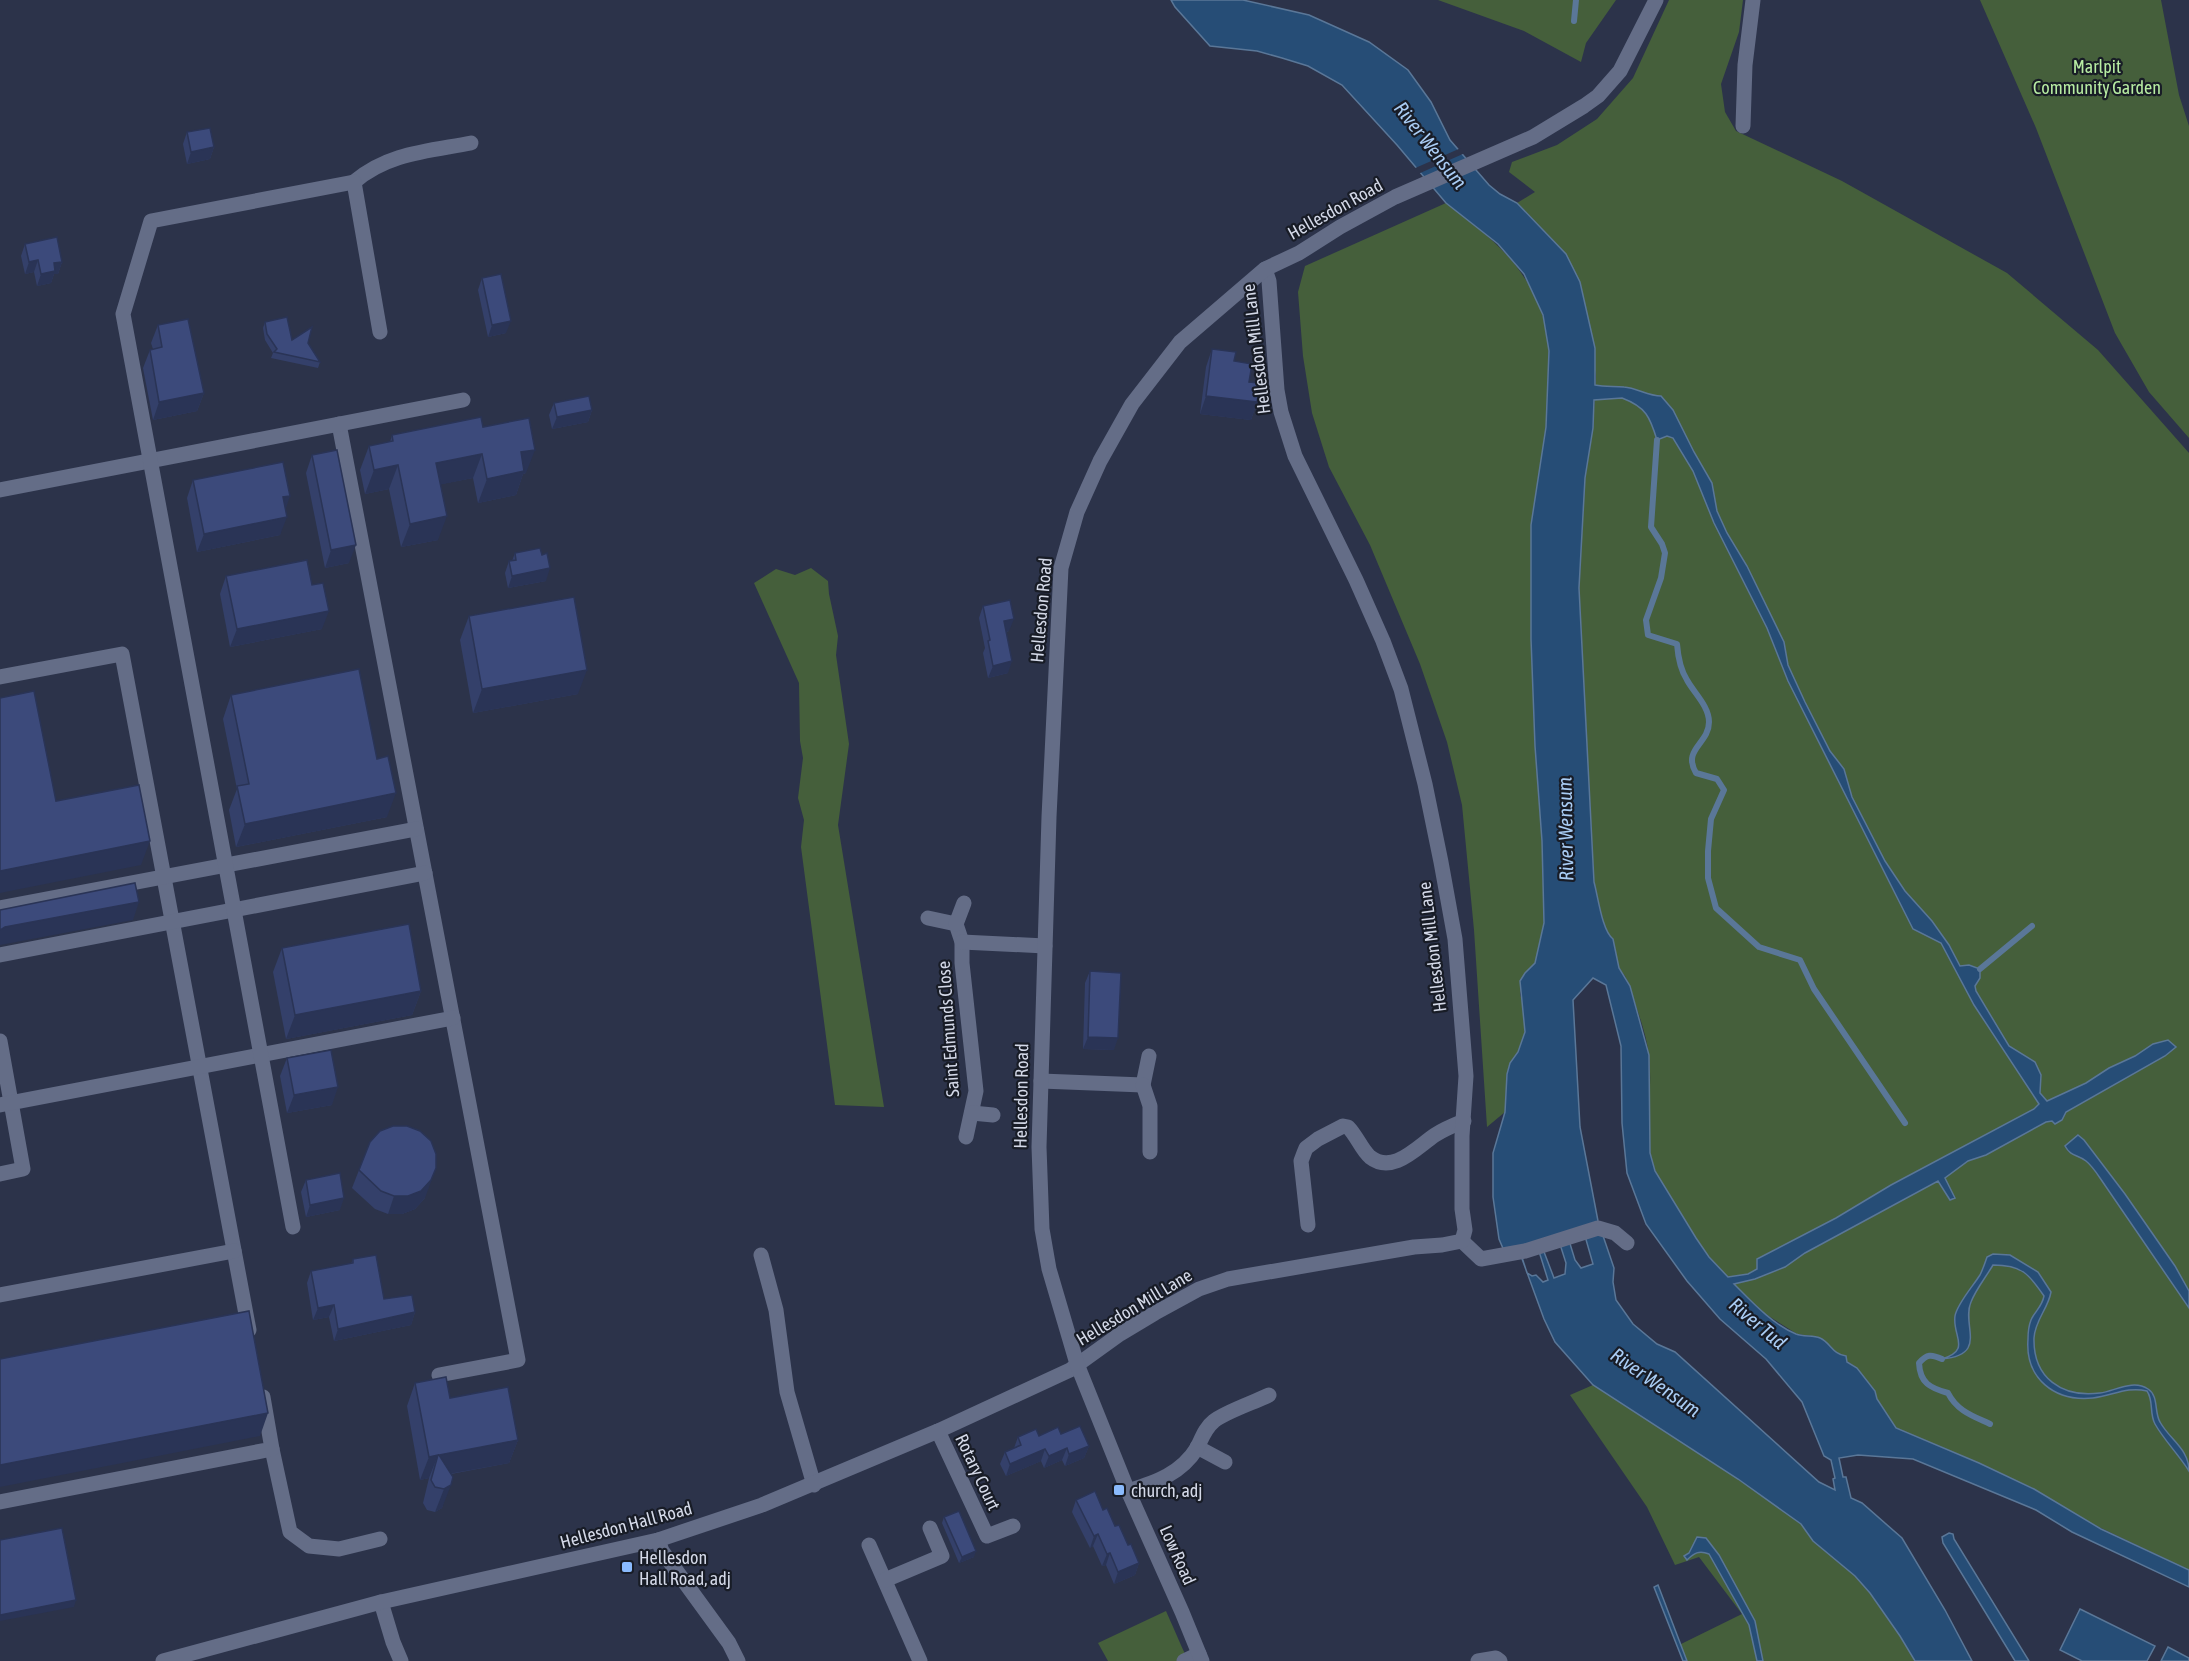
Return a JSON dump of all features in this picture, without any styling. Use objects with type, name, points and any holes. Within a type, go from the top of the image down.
[{"type":"street","name":"Hellesdon Road","points":[[1077,1364],[1052,1281],[1042,1229],[1039,1158],[1045,946],[1061,568],[1077,512],[1100,462],[1132,404],[1180,342],[1265,269],[1386,202],[1533,137],[1598,96],[1620,71],[1656,0]]},
{"type":"street","points":[[1743,126],[1745,65],[1753,0]]},
{"type":"street","points":[[293,1227],[123,314],[151,221],[354,182],[368,170],[398,156],[471,144]]},
{"type":"street","points":[[354,182],[380,332]]},
{"type":"street","name":"Hellesdon Mill Lane","points":[[1077,1364],[1120,1334],[1199,1288],[1228,1279],[1462,1241],[1465,1230],[1462,1209],[1462,1136],[1466,1076],[1455,939],[1425,784],[1401,689],[1383,641],[1352,571],[1295,456],[1281,412],[1277,390],[1269,281],[1265,269]]},
{"type":"street","points":[[0,490],[463,400]]},
{"type":"street","points":[[339,424],[518,1360],[440,1375]]},
{"type":"street","points":[[0,677],[122,654],[252,1344]]},
{"type":"street","points":[[0,908],[416,830]]},
{"type":"street","points":[[0,955],[425,873]]},
{"type":"street","points":[[928,918],[956,924],[963,903]]},
{"type":"street","name":"Saint Edmunds Close","points":[[956,924],[962,942],[962,963],[976,1092],[966,1137]]},
{"type":"street","name":"Saint Edmunds Close","points":[[962,942],[1045,946]]},
{"type":"street","points":[[5,1103],[453,1018]]},
{"type":"street","points":[[0,1041],[5,1103],[23,1169],[0,1174]]},
{"type":"street","points":[[1149,1056],[1143,1085],[1150,1106],[1150,1152]]},
{"type":"street","points":[[1041,1081],[1143,1085]]},
{"type":"street","name":"Saint Edmunds Close","points":[[972,1113],[993,1115]]},
{"type":"street","points":[[1308,1225],[1301,1161],[1306,1148],[1318,1139],[1343,1126],[1348,1127],[1364,1151],[1377,1161],[1385,1163],[1407,1156],[1437,1133],[1464,1120]]},
{"type":"street","points":[[1462,1241],[1481,1259],[1525,1251],[1598,1228],[1615,1233],[1627,1243]]},
{"type":"street","points":[[0,1295],[234,1251]]},
{"type":"street","points":[[761,1255],[776,1310],[788,1392],[814,1485]]},
{"type":"street","name":"Hellesdon Hall Road","points":[[163,1661],[381,1602],[658,1540],[814,1485],[938,1431],[1070,1370],[1077,1364]]},
{"type":"street","name":"Low Road","points":[[1077,1364],[1128,1491],[1200,1658]]},
{"type":"street","points":[[259,1379],[290,1532],[309,1546],[339,1549],[380,1539]]},
{"type":"street","points":[[1128,1491],[1154,1482],[1184,1466],[1204,1432],[1215,1420],[1269,1395]]},
{"type":"street","name":"Rotary Court","points":[[938,1431],[987,1536],[1013,1526]]},
{"type":"street","points":[[1197,1447],[1226,1462]]},
{"type":"street","points":[[0,1502],[273,1449]]},
{"type":"street","points":[[885,1580],[942,1556],[930,1528]]},
{"type":"street","points":[[658,1540],[662,1551],[723,1635],[738,1661]]},
{"type":"street","points":[[869,1545],[920,1661]]},
{"type":"street","points":[[381,1602],[401,1661]]},
{"type":"street","points":[[1184,1661],[1200,1658]]},
{"type":"street","points":[[1478,1661],[1496,1658],[1500,1661]]},
{"type":"green space","points":[[1438,0],[1616,0],[1586,43],[1581,62],[1524,31]]},
{"type":"green space","points":[[1669,0],[1743,0],[1739,32],[1721,84],[1725,112],[1736,131],[1842,181],[2007,273],[2098,350],[2189,453],[2189,1570],[2080,1518],[2034,1489],[1896,1428],[1877,1399],[1875,1391],[1857,1368],[1833,1351],[1825,1341],[1818,1337],[1797,1334],[1764,1313],[1734,1284],[1746,1281],[1748,1274],[1728,1277],[1718,1267],[1682,1219],[1654,1167],[1650,1154],[1648,1130],[1650,1069],[1648,1048],[1630,986],[1619,968],[1613,939],[1603,921],[1594,882],[1579,588],[1581,520],[1593,428],[1596,376],[1580,282],[1566,254],[1517,203],[1535,192],[1509,172],[1512,162],[1557,145],[1597,119],[1633,78]]},
{"type":"green space","name":"Marlpit Community Garden","points":[[1980,0],[2161,0],[2179,95],[2189,126],[2189,438],[2149,392],[2115,333],[2036,128]]},
{"type":"green space","points":[[1446,203],[1490,239],[1515,264],[1534,295],[1542,314],[1549,351],[1535,746],[1542,841],[1544,924],[1535,964],[1525,973],[1520,994],[1524,1008],[1525,1032],[1518,1053],[1510,1063],[1507,1073],[1505,1112],[1487,1127],[1474,930],[1462,805],[1447,742],[1420,664],[1370,545],[1329,467],[1312,413],[1303,356],[1298,292],[1305,266]]},
{"type":"green space","points":[[811,568],[828,581],[838,636],[836,655],[849,744],[838,825],[884,1107],[835,1105],[801,847],[804,820],[798,798],[803,758],[800,741],[799,683],[754,583],[776,569],[795,575]]},
{"type":"green space","points":[[1593,1385],[1738,1479],[1801,1524],[1813,1541],[1855,1576],[1870,1593],[1915,1661],[1684,1661],[1679,1645],[1742,1614],[1699,1557],[1675,1565],[1647,1507],[1570,1395]]},
{"type":"green space","points":[[1166,1611],[1188,1661],[1108,1661],[1098,1643]]},
{"type":"water","points":[[1171,0],[1243,0],[1309,15],[1369,42],[1408,70],[1431,102],[1450,140],[1489,185],[1517,203],[1566,254],[1580,282],[1595,348],[1595,385],[1629,388],[1661,396],[1673,410],[1712,483],[1717,511],[1727,533],[1747,566],[1784,642],[1788,665],[1805,702],[1830,751],[1844,769],[1852,797],[1885,861],[1905,891],[1932,921],[1960,966],[1969,965],[1980,969],[1980,978],[1975,986],[1976,991],[2009,1046],[2035,1062],[2041,1075],[2040,1093],[2047,1101],[2086,1083],[2153,1044],[2168,1040],[2176,1047],[2165,1056],[2066,1112],[2062,1120],[2055,1124],[2052,1121],[2046,1122],[1986,1155],[1968,1161],[1945,1178],[1955,1198],[1950,1200],[1938,1181],[1805,1253],[1785,1267],[1755,1279],[1734,1284],[1763,1312],[1787,1330],[1820,1338],[1835,1351],[1846,1356],[1847,1362],[1857,1368],[1875,1391],[1877,1399],[1896,1428],[2034,1489],[2101,1529],[2189,1570],[2189,1587],[2072,1532],[2036,1510],[1913,1459],[1858,1455],[1839,1458],[1851,1498],[1862,1503],[1902,1538],[1972,1661],[1915,1661],[1870,1593],[1855,1576],[1813,1541],[1801,1524],[1738,1479],[1593,1385],[1555,1342],[1527,1273],[1532,1276],[1536,1275],[1543,1282],[1548,1280],[1537,1245],[1520,1251],[1526,1269],[1521,1256],[1505,1253],[1499,1239],[1493,1197],[1493,1153],[1505,1112],[1507,1074],[1525,1032],[1520,981],[1535,963],[1544,923],[1531,639],[1531,525],[1546,427],[1549,351],[1543,315],[1524,274],[1498,244],[1446,203],[1342,85],[1308,66],[1282,58],[1257,51],[1210,46]],"holes":[[[1622,398],[1630,401],[1646,414],[1657,440],[1667,436],[1673,438],[1693,471],[1714,523],[1767,628],[1788,681],[1913,929],[1941,943],[1974,1005],[2039,1104],[2034,1109],[1891,1185],[1836,1218],[1757,1259],[1757,1269],[1748,1274],[1728,1277],[1709,1257],[1655,1171],[1650,1153],[1649,1055],[1630,986],[1619,968],[1613,939],[1603,921],[1594,882],[1579,588],[1585,478],[1593,428],[1594,400]],[[1593,978],[1606,985],[1621,1046],[1622,1123],[1627,1173],[1646,1224],[1687,1281],[1720,1319],[1766,1359],[1802,1402],[1824,1456],[1831,1460],[1835,1490],[1819,1482],[1675,1352],[1657,1344],[1633,1324],[1616,1300],[1613,1282],[1614,1268],[1598,1221],[1580,1127],[1573,1000]],[[1583,1229],[1593,1264],[1581,1268],[1575,1260],[1567,1234]],[[1558,1238],[1566,1263],[1565,1274],[1554,1278],[1541,1244]]]},
{"type":"water","points":[[2078,1135],[2125,1194],[2175,1266],[2189,1291],[2189,1308],[2095,1171],[2086,1161],[2067,1150],[2065,1146]]},
{"type":"water","points":[[1993,1254],[2010,1255],[2038,1272],[2051,1292],[2034,1338],[2035,1352],[2044,1374],[2062,1388],[2086,1394],[2100,1393],[2130,1385],[2148,1389],[2154,1396],[2160,1422],[2186,1457],[2189,1471],[2155,1424],[2147,1391],[2133,1390],[2100,1397],[2079,1398],[2055,1391],[2037,1376],[2028,1353],[2028,1334],[2031,1320],[2044,1296],[2034,1282],[2018,1269],[1993,1265],[1971,1302],[1969,1345],[1965,1352],[1942,1359],[1951,1355],[1959,1347],[1955,1323],[1956,1311],[1980,1275],[1987,1257]]},
{"type":"water","points":[[1949,1533],[1953,1534],[2029,1661],[2015,1661],[1943,1543],[1942,1537]]},
{"type":"water","points":[[1697,1537],[1706,1538],[1719,1555],[1755,1621],[1763,1661],[1757,1661],[1749,1625],[1709,1554],[1697,1553],[1687,1560],[1684,1556],[1689,1553]]},
{"type":"water","points":[[1658,1585],[1687,1661],[1683,1661],[1654,1587]]},
{"type":"water","points":[[2080,1609],[2155,1646],[2147,1661],[2082,1661],[2060,1650]]},
{"type":"water","points":[[2168,1647],[2189,1658],[2189,1661],[2161,1661]]},
{"type":"pier","points":[[1461,148],[1465,153],[1418,174],[1413,169]]},
{"type":"building","points":[[210,128],[214,147],[191,152],[187,132]]},
{"type":"building","points":[[57,237],[62,262],[54,263],[55,271],[41,274],[38,260],[29,262],[25,244]]},
{"type":"building","points":[[501,274],[511,321],[492,325],[482,278]]},
{"type":"building","points":[[287,317],[292,340],[312,327],[308,343],[320,362],[274,352],[277,349],[267,334],[265,322]]},
{"type":"building","points":[[188,319],[204,393],[159,402],[150,350],[162,347],[158,325]]},
{"type":"building","points":[[1212,349],[1236,352],[1234,361],[1252,364],[1249,382],[1260,383],[1257,402],[1206,396]]},
{"type":"building","points":[[589,396],[592,410],[557,417],[554,403]]},
{"type":"building","points":[[481,417],[483,427],[529,418],[535,450],[521,452],[524,471],[487,479],[482,454],[436,463],[447,516],[410,524],[398,465],[374,470],[369,446],[393,441],[392,435]]},
{"type":"building","points":[[337,450],[356,545],[331,550],[312,455]]},
{"type":"building","points":[[283,462],[290,496],[283,497],[287,517],[204,534],[193,480]]},
{"type":"building","points":[[540,548],[542,555],[547,553],[550,568],[512,576],[509,561],[516,560],[515,553]]},
{"type":"building","points":[[307,560],[312,585],[323,583],[329,611],[237,629],[226,576]]},
{"type":"building","points":[[574,597],[587,670],[482,689],[469,616]]},
{"type":"building","points":[[1010,600],[1014,619],[1004,621],[1012,661],[993,666],[983,606]]},
{"type":"building","points":[[359,669],[377,759],[388,756],[396,793],[245,824],[237,786],[249,784],[231,695]]},
{"type":"building","points":[[34,691],[56,801],[139,785],[150,841],[0,871],[0,698]]},
{"type":"building","points":[[135,883],[139,902],[5,927],[0,930],[0,910]]},
{"type":"building","points":[[409,924],[421,991],[295,1015],[282,948]]},
{"type":"building","points":[[1090,971],[1121,973],[1118,1038],[1088,1037]]},
{"type":"building","points":[[331,1050],[338,1087],[294,1095],[287,1058]]},
{"type":"building","points":[[393,1126],[407,1126],[420,1131],[431,1141],[436,1154],[436,1168],[431,1180],[421,1191],[408,1196],[394,1196],[381,1191],[359,1170],[370,1142],[380,1131]]},
{"type":"building","points":[[340,1173],[344,1198],[310,1205],[306,1180]]},
{"type":"building","points":[[376,1255],[384,1299],[412,1295],[415,1312],[338,1329],[334,1305],[318,1308],[311,1271],[353,1263],[353,1259]]},
{"type":"building","points":[[249,1311],[268,1413],[0,1465],[0,1359]]},
{"type":"building","points":[[446,1377],[450,1398],[508,1387],[518,1440],[439,1455],[453,1477],[451,1485],[444,1489],[435,1487],[431,1480],[438,1455],[429,1457],[415,1383]]},
{"type":"building","points":[[1080,1426],[1089,1446],[1069,1454],[1067,1448],[1049,1456],[1045,1449],[1010,1464],[1005,1452],[1021,1445],[1018,1437],[1036,1429],[1039,1436],[1058,1427],[1061,1434]]},
{"type":"building","points":[[1095,1491],[1103,1510],[1107,1508],[1115,1526],[1119,1525],[1128,1545],[1131,1544],[1139,1563],[1118,1572],[1098,1534],[1094,1536],[1076,1500]]},
{"type":"building","points":[[959,1511],[976,1551],[962,1557],[944,1517]]},
{"type":"building","points":[[62,1528],[76,1600],[0,1615],[0,1540]]},
{"type":"waterway","points":[[1574,21],[1576,0]]},
{"type":"waterway","points":[[1657,440],[1651,527],[1665,553],[1661,578],[1646,620],[1648,635],[1677,644],[1683,672],[1704,705],[1708,716],[1708,730],[1692,758],[1696,773],[1717,779],[1724,790],[1711,819],[1708,851],[1708,878],[1716,908],[1759,947],[1800,960],[1814,989],[1905,1123]]},
{"type":"waterway","points":[[1980,969],[2032,926]]},
{"type":"waterway","points":[[1942,1359],[1929,1356],[1919,1363],[1924,1380],[1931,1387],[1948,1393],[1966,1412],[1990,1424]]},
{"type":"place","name":"church, adj","points":[[1119,1490]]},
{"type":"place","name":"Hellesdon Hall Road, adj","points":[[627,1567]]},
{"type":"water label","name":"River Wensum","points":[[1431,145]]},
{"type":"water label","name":"River Wensum","points":[[1565,829]]},
{"type":"water label","name":"River Tud","points":[[1758,1323]]},
{"type":"water label","name":"River Wensum","points":[[1656,1382]]}]
